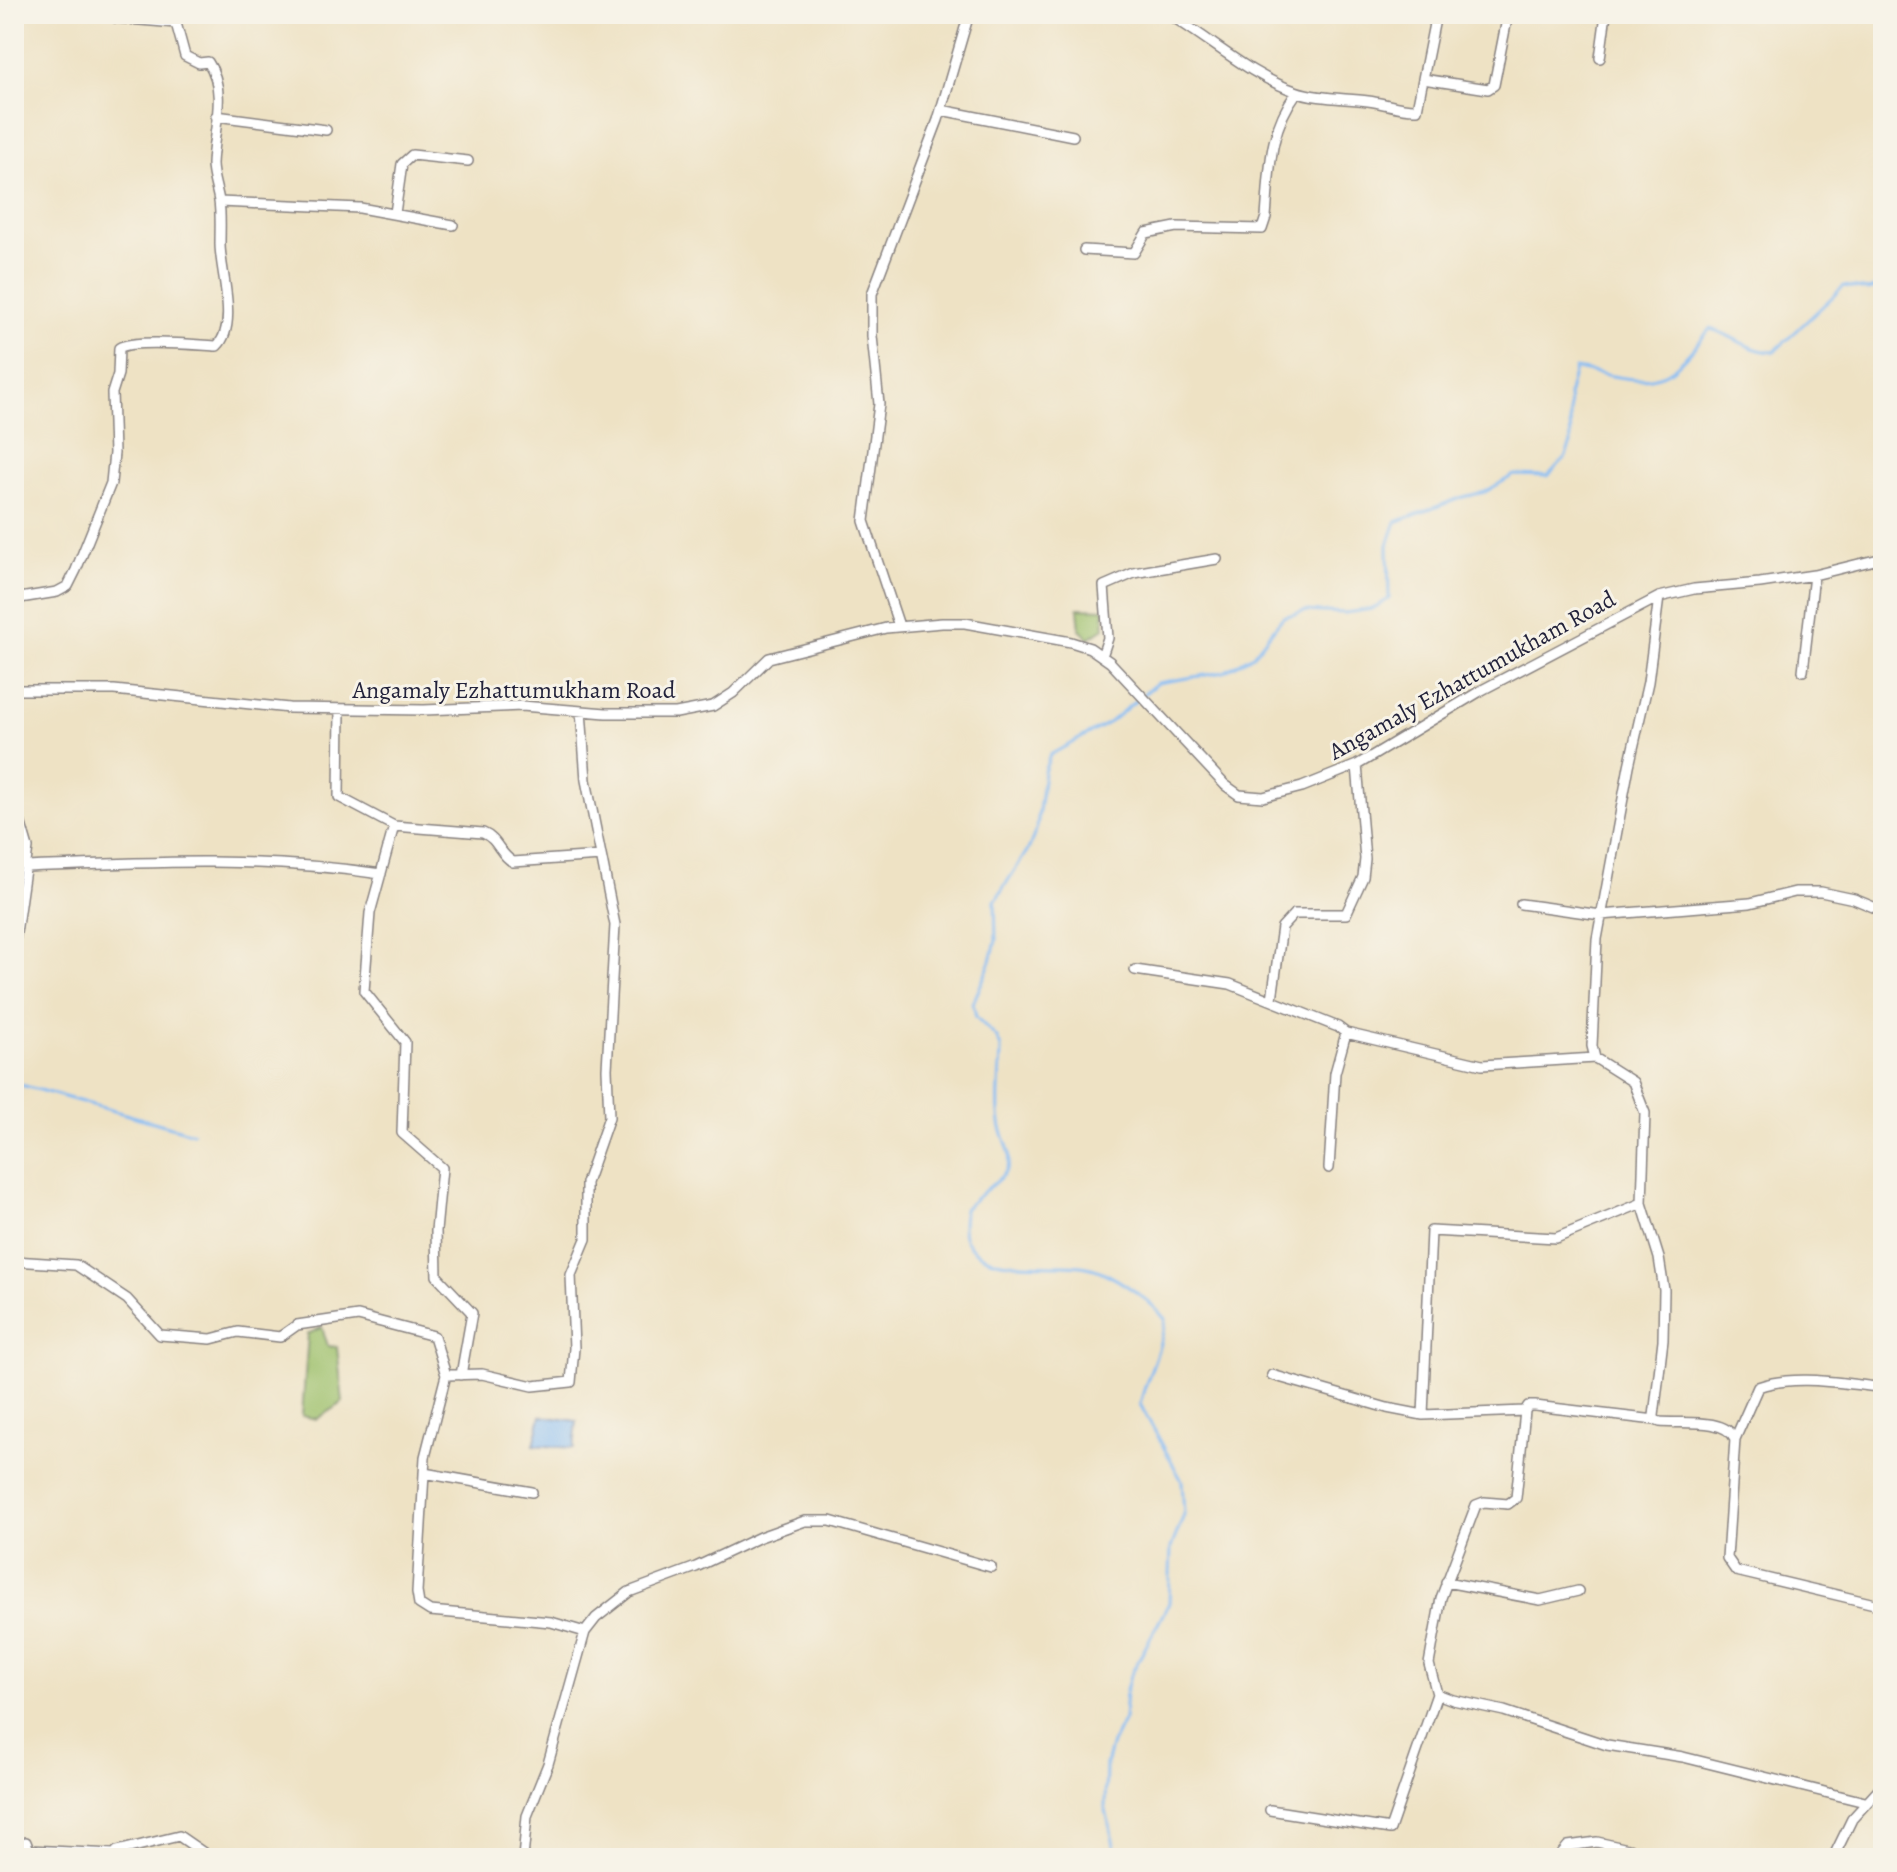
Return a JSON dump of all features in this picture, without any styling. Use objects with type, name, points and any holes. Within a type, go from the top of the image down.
[{"type":"street","points":[[14,599],[57,592],[68,586],[76,570],[111,483],[114,453],[112,393],[118,374],[119,348],[145,343],[217,346],[222,341],[227,301],[221,264],[219,202],[212,167],[219,91],[215,72],[208,62],[199,63],[185,56],[176,23],[116,18],[112,14]]},
{"type":"street","points":[[899,626],[864,521],[879,404],[872,336],[872,294],[941,110],[969,14]]},
{"type":"street","points":[[1168,14],[1199,32],[1256,74],[1297,92],[1381,103],[1408,110],[1417,109],[1436,14]]},
{"type":"street","points":[[1423,79],[1488,89],[1494,85],[1508,14]]},
{"type":"street","points":[[1600,58],[1606,14]]},
{"type":"street","points":[[1084,250],[1134,253],[1146,233],[1176,227],[1262,229],[1266,217],[1274,133],[1284,109],[1297,92]]},
{"type":"street","points":[[941,110],[1073,136]]},
{"type":"street","points":[[216,116],[326,130]]},
{"type":"street","points":[[395,213],[402,164],[412,155],[468,161]]},
{"type":"street","points":[[219,202],[360,208],[453,225]]},
{"type":"street","name":"Angamaly Ezhattumukham Road","points":[[14,690],[114,690],[252,705],[340,709],[424,710],[486,706],[606,713],[696,711],[713,706],[733,693],[769,658],[899,626],[965,623],[1090,648],[1102,656],[1199,759],[1239,795],[1263,797],[1302,787],[1384,752],[1482,690],[1659,597],[1694,589],[1814,575],[1883,558]]},
{"type":"street","points":[[1102,656],[1108,638],[1104,586],[1134,573],[1217,559]]},
{"type":"street","points":[[1803,671],[1814,575]]},
{"type":"street","points":[[1595,1058],[1592,1046],[1597,939],[1648,682],[1659,597]]},
{"type":"street","points":[[340,709],[339,797],[394,826],[483,833],[494,839],[513,862],[601,856]]},
{"type":"street","points":[[446,1375],[482,1374],[533,1386],[571,1382],[574,1348],[571,1275],[586,1239],[586,1183],[609,1117],[607,1069],[615,925],[586,780],[581,711]]},
{"type":"street","points":[[1272,999],[1282,927],[1294,914],[1346,914],[1363,877],[1365,859],[1357,765]]},
{"type":"street","points":[[14,819],[20,821],[28,848],[14,947]]},
{"type":"street","points":[[394,826],[370,913],[364,991],[405,1042],[402,1133],[442,1168],[436,1231],[437,1276],[472,1313],[461,1375]]},
{"type":"street","points":[[26,867],[171,861],[319,865],[381,874]]},
{"type":"street","points":[[1521,904],[1601,915],[1750,903],[1795,892],[1854,899],[1883,911]]},
{"type":"street","points":[[1135,970],[1230,984],[1272,999],[1346,1033],[1482,1065],[1595,1058],[1633,1082],[1642,1101],[1646,1126],[1642,1203],[1659,1258],[1664,1290],[1663,1340],[1655,1420]]},
{"type":"street","points":[[1329,1168],[1335,1073],[1346,1033]]},
{"type":"street","points":[[1423,1415],[1431,1231],[1556,1238],[1642,1203]]},
{"type":"street","points":[[14,1261],[76,1265],[127,1299],[160,1335],[211,1339],[238,1332],[280,1337],[297,1325],[358,1316],[434,1336],[446,1375],[428,1441],[424,1473],[417,1592],[419,1604],[424,1609],[551,1622],[585,1632]]},
{"type":"street","points":[[1883,1373],[1880,1391],[1814,1381],[1768,1383],[1758,1387],[1735,1439],[1727,1553],[1732,1568],[1741,1574],[1883,1606]]},
{"type":"street","points":[[1272,1375],[1387,1408],[1423,1415],[1525,1411]]},
{"type":"street","points":[[1270,1810],[1390,1829],[1437,1694],[1429,1664],[1446,1582],[1476,1505],[1484,1502],[1508,1504],[1516,1498],[1528,1406],[1723,1426],[1732,1432],[1735,1439]]},
{"type":"street","points":[[424,1473],[532,1492]]},
{"type":"street","points":[[523,1858],[527,1816],[548,1764],[585,1632],[596,1618],[629,1592],[805,1521],[830,1521],[991,1567]]},
{"type":"street","points":[[1446,1582],[1540,1600],[1578,1591]]},
{"type":"street","points":[[1437,1694],[1504,1711],[1607,1745],[1683,1757],[1865,1802]]},
{"type":"street","points":[[1833,1858],[1843,1834],[1865,1802],[1883,1785]]},
{"type":"street","points":[[26,1842],[29,1850],[113,1856],[122,1849],[179,1836],[211,1858]]},
{"type":"street","points":[[1558,1858],[1568,1846],[1597,1842],[1668,1858]]},
{"type":"green space","points":[[1078,608],[1104,609],[1104,628],[1089,638],[1080,630]]},
{"type":"green space","points":[[322,1327],[328,1346],[337,1347],[343,1402],[317,1419],[302,1416],[308,1334]]},
{"type":"water","points":[[541,1416],[577,1421],[574,1448],[534,1445]]},
{"type":"waterway","points":[[1117,1858],[1105,1806],[1106,1764],[1124,1719],[1130,1676],[1169,1603],[1171,1548],[1184,1515],[1182,1481],[1140,1404],[1165,1319],[1135,1292],[1100,1271],[990,1259],[975,1251],[963,1232],[964,1209],[1003,1175],[1009,1164],[999,1114],[1001,1047],[997,1038],[976,1017],[973,1003],[991,961],[996,940],[995,901],[1029,848],[1037,827],[1044,772],[1050,755],[1110,722],[1157,683],[1224,672],[1253,655],[1283,617],[1305,611],[1345,613],[1372,609],[1389,599],[1388,545],[1396,522],[1485,492],[1514,475],[1548,476],[1565,458],[1571,444],[1569,393],[1575,369],[1636,379],[1659,376],[1681,362],[1710,329],[1755,349],[1774,352],[1844,286],[1868,290],[1883,286]]},
{"type":"waterway","points":[[14,1083],[193,1133]]}]
